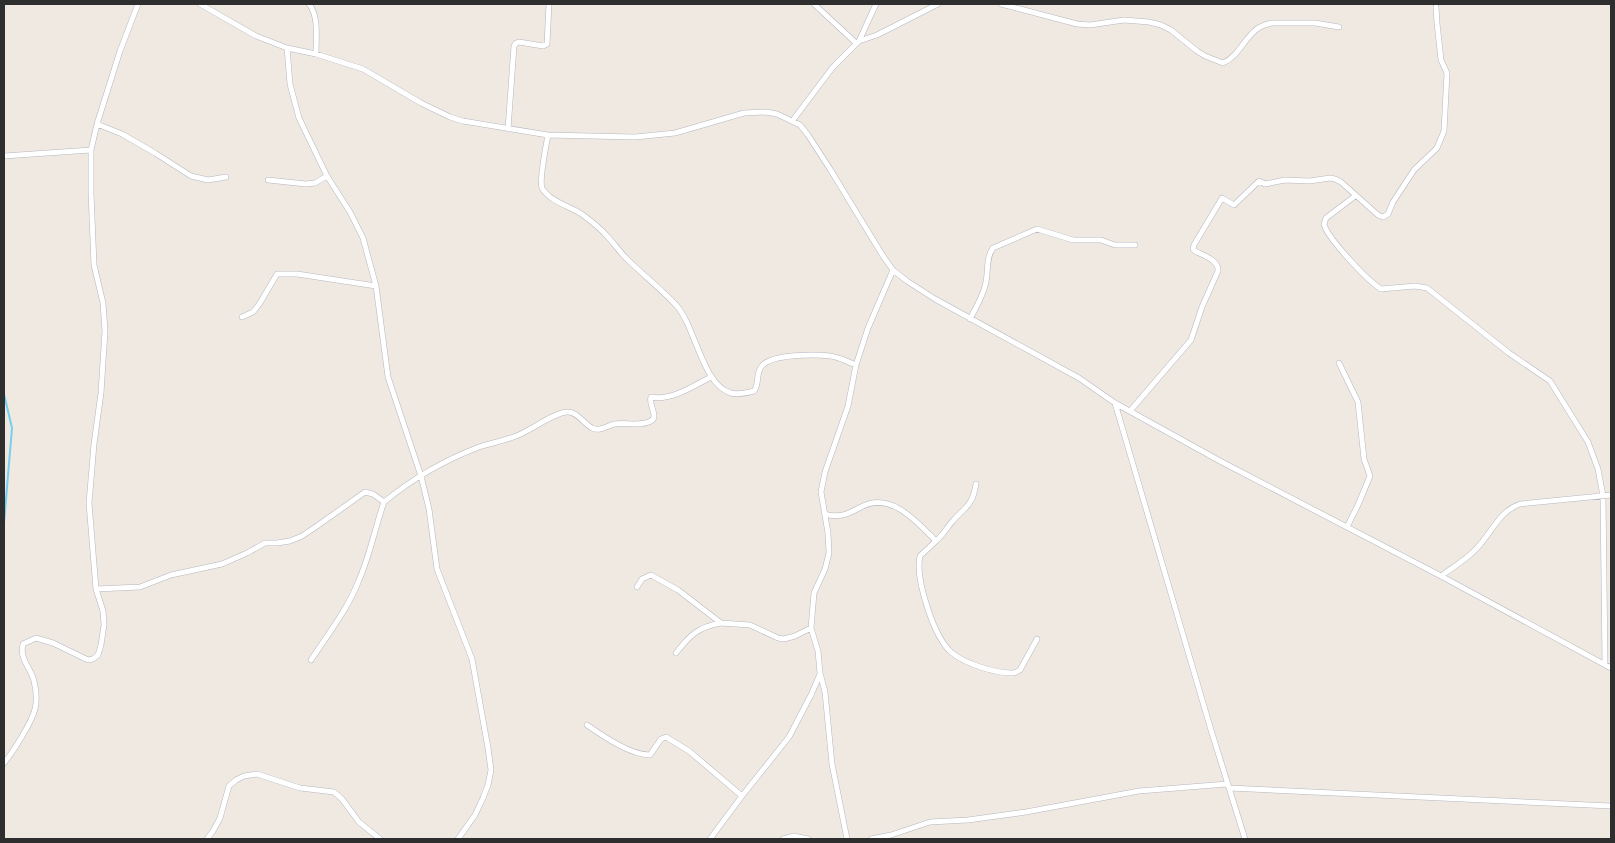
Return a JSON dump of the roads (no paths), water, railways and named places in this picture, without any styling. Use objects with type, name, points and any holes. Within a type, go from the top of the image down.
[{"type":"street","points":[[4,763],[28,724],[35,708],[34,680],[25,664],[22,650],[23,644],[36,638],[53,643],[88,660],[98,655],[101,645],[104,625],[103,611],[96,590],[89,503],[101,393],[105,331],[102,302],[94,265],[91,150],[97,124],[120,51],[138,4]]},
{"type":"street","points":[[200,4],[256,36],[286,48],[316,54],[363,69],[421,103],[463,121],[548,135],[635,137],[666,134],[690,129],[730,116],[755,112],[777,114],[793,120],[808,135],[893,270],[935,299],[1079,378],[1115,403],[1220,461],[1441,576],[1611,668]]},
{"type":"street","points":[[309,4],[313,10],[316,27],[316,54]]},
{"type":"street","points":[[508,129],[515,44],[519,42],[547,45],[550,4]]},
{"type":"street","points":[[814,4],[858,42]]},
{"type":"street","points":[[793,120],[833,66],[858,42],[876,4]]},
{"type":"street","points":[[858,42],[878,35],[938,4]]},
{"type":"street","points":[[1001,4],[1077,24],[1090,25],[1124,20],[1150,22],[1171,30],[1205,56],[1223,62],[1230,58],[1255,31],[1265,25],[1272,23],[1315,23],[1338,26]]},
{"type":"street","points":[[1130,411],[1193,335],[1202,307],[1219,267],[1216,263],[1193,249],[1222,198],[1234,205],[1260,181],[1265,184],[1285,180],[1310,181],[1330,178],[1341,182],[1381,217],[1387,216],[1393,202],[1414,170],[1433,153],[1440,143],[1444,131],[1448,79],[1442,60],[1436,7]]},
{"type":"street","points":[[286,48],[290,84],[297,110],[327,176],[350,212],[363,238],[376,286],[388,377],[421,476],[433,531],[433,550],[437,569],[472,659],[491,770],[488,786],[475,815],[458,839]]},
{"type":"street","points":[[97,124],[156,153],[192,176],[208,180],[226,177]]},
{"type":"street","points":[[548,135],[541,180],[543,189],[557,202],[584,216],[605,233],[627,259],[658,286],[678,307],[690,328],[711,377],[723,390],[738,394],[754,391],[757,386],[759,369],[763,364],[782,357],[808,354],[831,356],[856,365]]},
{"type":"street","points":[[4,156],[91,150]]},
{"type":"street","points":[[268,180],[306,184],[315,183],[327,176]]},
{"type":"street","points":[[1355,196],[1326,218],[1324,224],[1352,263],[1381,289],[1415,286],[1428,288],[1509,352],[1548,379],[1588,442],[1598,470],[1603,496],[1605,664]]},
{"type":"street","points":[[970,319],[984,288],[988,273],[988,257],[993,248],[1037,229],[1073,240],[1101,240],[1115,245],[1135,246]]},
{"type":"street","points":[[847,839],[832,764],[825,692],[820,674],[818,651],[811,628],[814,593],[825,569],[829,553],[821,492],[825,472],[848,406],[856,365],[874,312],[893,270]]},
{"type":"street","points":[[242,317],[252,312],[260,303],[273,279],[278,274],[297,274],[376,286]]},
{"type":"street","points":[[1339,363],[1358,402],[1364,459],[1370,476],[1347,527]]},
{"type":"street","points":[[311,660],[350,601],[359,582],[370,554],[384,502],[406,484],[448,461],[478,448],[516,436],[562,413],[570,412],[593,429],[614,424],[642,424],[654,418],[650,402],[651,397],[665,397],[675,394],[711,377]]},
{"type":"street","points":[[1115,403],[1244,839]]},
{"type":"street","points":[[976,484],[969,506],[957,516],[936,541],[920,556],[920,575],[924,600],[949,650],[971,663],[989,669],[1014,673],[1020,670],[1038,639]]},
{"type":"street","points":[[96,590],[140,587],[171,575],[222,564],[248,553],[265,543],[277,543],[302,536],[365,492],[373,494],[384,502]]},
{"type":"street","points":[[1441,576],[1472,553],[1503,516],[1514,506],[1611,496]]},
{"type":"street","points":[[825,514],[835,516],[846,515],[870,504],[890,504],[899,508],[936,541]]},
{"type":"street","points":[[638,587],[642,578],[651,575],[678,590],[722,623]]},
{"type":"street","points":[[676,653],[699,629],[722,623],[750,624],[778,638],[784,639],[811,628]]},
{"type":"street","points":[[710,839],[788,737],[820,674]]},
{"type":"street","points":[[587,725],[625,747],[644,755],[650,755],[661,739],[666,737],[689,751],[742,796]]},
{"type":"street","points":[[206,839],[220,818],[229,786],[244,776],[256,774],[300,788],[334,792],[342,799],[359,822],[380,839]]},
{"type":"street","points":[[871,839],[891,835],[930,822],[968,820],[1026,812],[1139,791],[1228,786],[1611,806]]},
{"type":"street","points":[[782,839],[794,836],[808,839]]},
{"type":"waterway","points":[[4,394],[12,428],[4,523]]}]
